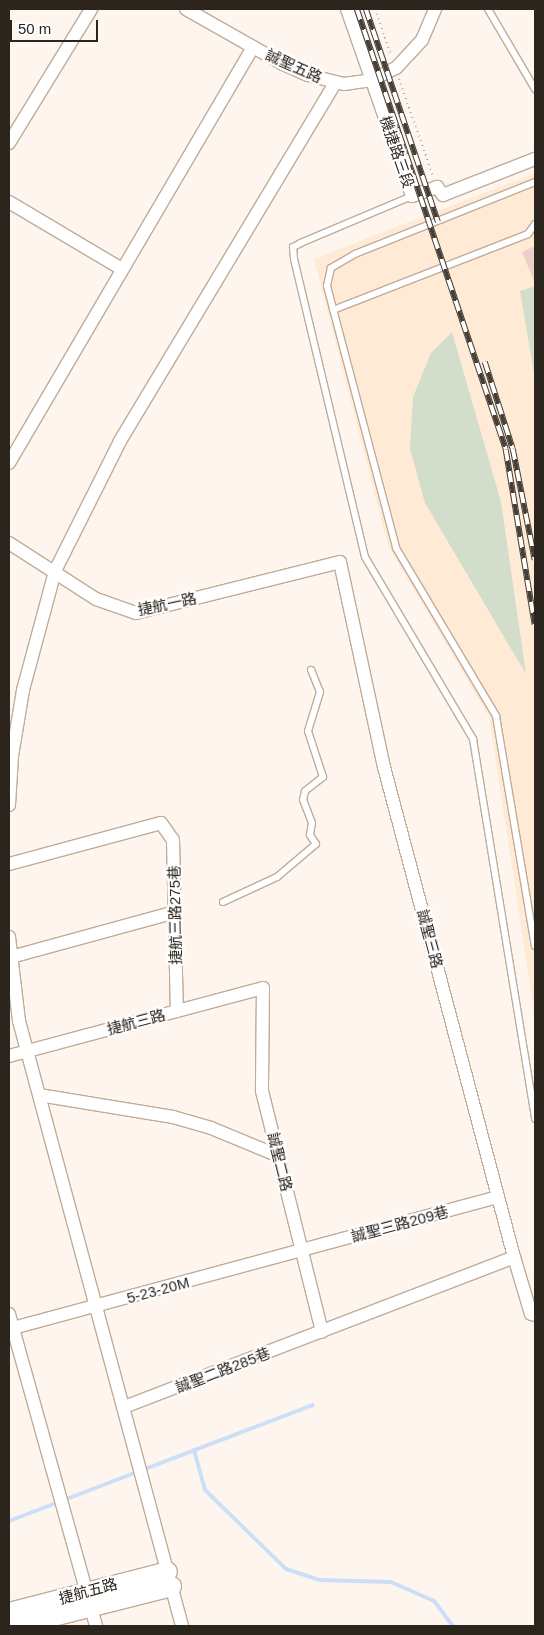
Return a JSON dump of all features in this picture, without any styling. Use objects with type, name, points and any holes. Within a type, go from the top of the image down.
[{"type":"street","points":[[9,143],[91,9]]},
{"type":"street","name":"誠聖五路","points":[[186,9],[253,47],[308,75],[336,83],[372,80],[396,68],[422,40],[435,9]]},
{"type":"street","name":"機捷路三段","points":[[347,9],[412,196],[437,187],[443,195],[535,159]]},
{"type":"street","points":[[9,463],[253,47]]},
{"type":"street","points":[[9,805],[12,756],[23,690],[55,571],[120,442],[336,83]]},
{"type":"street","points":[[9,202],[122,269]]},
{"type":"street","name":"捷航一路","points":[[9,543],[55,571],[96,600],[136,613],[340,562]]},
{"type":"street","name":"誠聖三路","points":[[340,562],[384,767],[514,1257],[533,1314]]},
{"type":"street","name":"捷航三路275巷","points":[[9,864],[161,823],[173,840],[177,1011]]},
{"type":"street","points":[[11,957],[175,912]]},
{"type":"street","points":[[9,937],[19,1021],[182,1626]]},
{"type":"street","name":"捷航三路","points":[[9,1056],[263,988]]},
{"type":"street","name":"誠聖二路","points":[[263,988],[262,1091],[322,1332]]},
{"type":"street","points":[[39,1096],[173,1117],[211,1128],[278,1156]]},
{"type":"street","name":"誠聖三路209巷","points":[[302,1251],[498,1197]]},
{"type":"street","name":"5-23-20M","points":[[13,1328],[302,1251]]},
{"type":"street","name":"誠聖二路285巷","points":[[124,1407],[514,1257]]},
{"type":"street","points":[[9,1314],[96,1626]]},
{"type":"street","name":"捷航五路","points":[[9,1612],[89,1598],[169,1578]]},
{"type":"street","name":"捷航五路","points":[[14,1626],[89,1598]]},
{"type":"lane","points":[[488,9],[535,89]]},
{"type":"lane","points":[[535,182],[355,254],[331,268],[327,286],[396,548],[496,716],[535,946]]},
{"type":"lane","points":[[412,196],[301,242],[293,247],[294,260],[366,557],[473,739],[535,1119]]},
{"type":"lane","points":[[334,310],[528,234],[535,224]]},
{"type":"lane","points":[[223,902],[277,877],[316,844],[310,835],[312,823],[303,800],[305,791],[324,777],[308,731],[320,692],[311,670]]},
{"type":"path","points":[[375,9],[437,187]]},
{"type":"shaded area","points":[[535,173],[535,1019],[489,717],[388,546],[314,259]]},
{"type":"green space","points":[[535,286],[535,379],[520,291]]},
{"type":"green space","points":[[452,332],[501,502],[526,674],[425,503],[410,449],[413,397],[431,353]]},
{"type":"building","points":[[535,246],[535,283],[522,252]]},
{"type":"waterway","points":[[9,1521],[313,1405]]},
{"type":"waterway","points":[[194,1450],[205,1490],[286,1569],[320,1580],[391,1582],[434,1601],[453,1626]]},
{"type":"railway","points":[[357,9],[506,450],[535,625]]},
{"type":"railway","points":[[366,9],[438,222]]},
{"type":"railway","points":[[485,362],[513,449],[535,560]]}]
